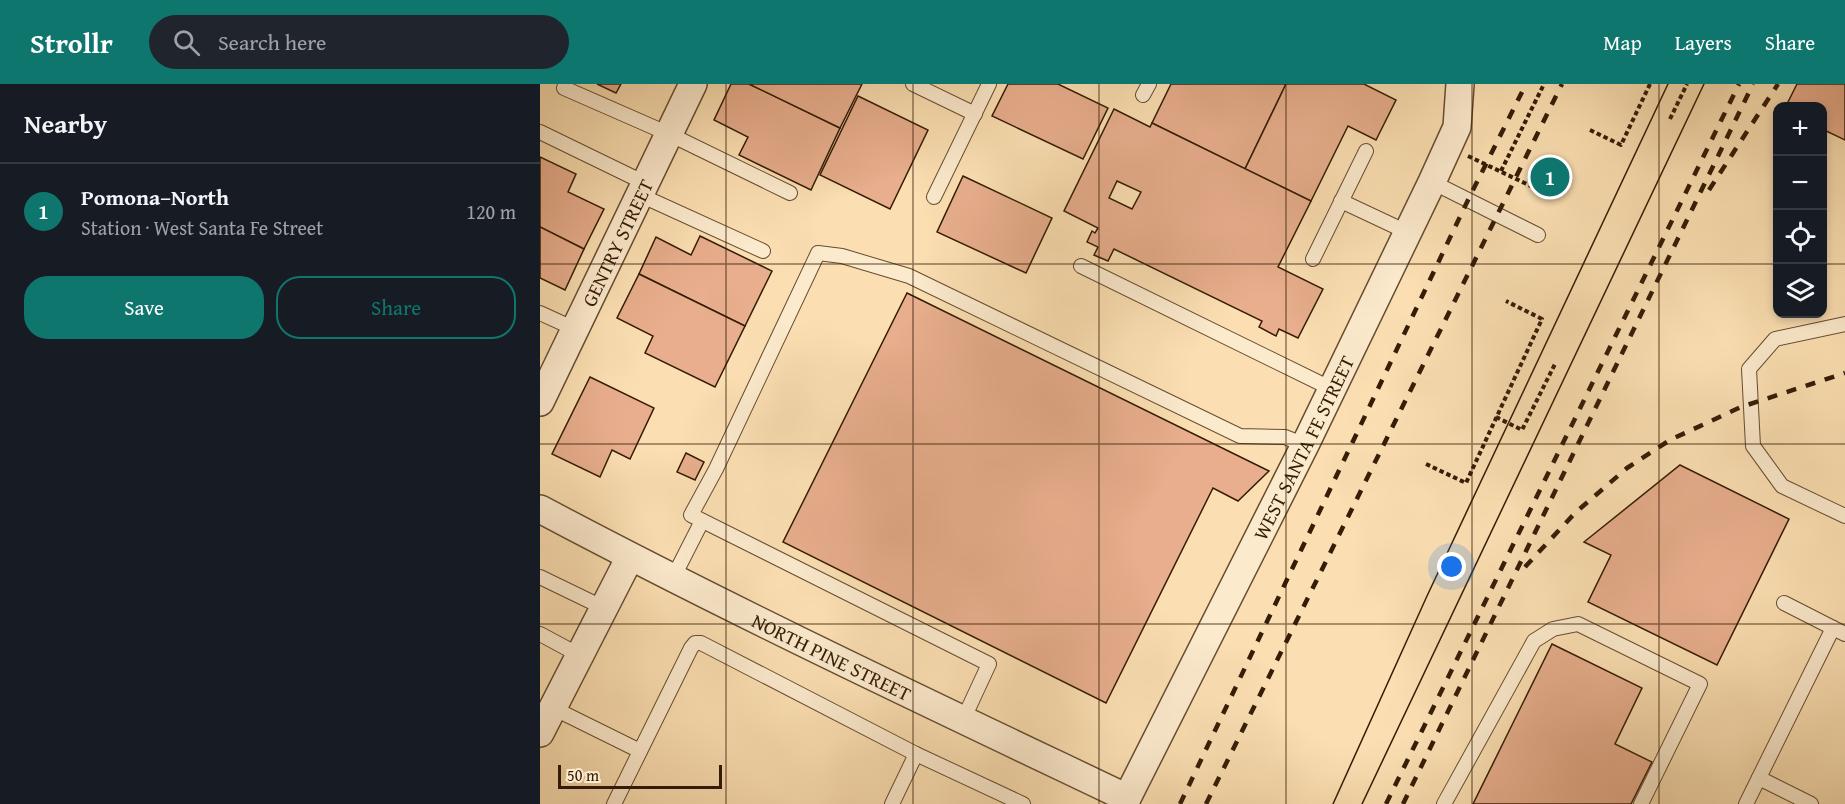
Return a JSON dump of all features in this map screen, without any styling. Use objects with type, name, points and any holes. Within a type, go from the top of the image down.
[{"type":"street","name":"GENTRY STREET","points":[[540,402],[693,84]]},
{"type":"street","name":"WEST SANTA FE STREET","points":[[1126,801],[1305,445],[1432,182],[1457,127],[1460,84]]},
{"type":"street","name":"NORTH PINE STREET","points":[[540,509],[630,557],[1126,801]]},
{"type":"street","points":[[540,734],[630,557]]},
{"type":"lane","points":[[913,84],[975,114]]},
{"type":"lane","points":[[934,197],[990,84]]},
{"type":"lane","points":[[564,88],[669,134],[790,193]]},
{"type":"lane","points":[[540,132],[643,189],[763,250]]},
{"type":"lane","points":[[1313,259],[1365,151]]},
{"type":"lane","points":[[1432,182],[1538,235]]},
{"type":"lane","points":[[1341,201],[1407,232]]},
{"type":"lane","points":[[963,720],[989,664],[691,515],[716,469],[818,253],[842,256],[909,276],[1240,436],[1285,437],[1305,445]]},
{"type":"lane","points":[[1081,266],[1332,389]]},
{"type":"lane","points":[[540,313],[574,329]]},
{"type":"lane","points":[[1845,324],[1775,339],[1749,369],[1754,446],[1782,486],[1845,516]]},
{"type":"lane","points":[[673,578],[702,521]]},
{"type":"lane","points":[[540,577],[604,608]]},
{"type":"lane","points":[[1746,804],[1839,631],[1784,603]]},
{"type":"lane","points":[[1444,804],[1534,641],[1553,629],[1578,624],[1700,684],[1641,804]]},
{"type":"lane","points":[[540,634],[579,655]]},
{"type":"lane","points":[[614,804],[695,643],[700,643],[916,754],[1023,804]]},
{"type":"lane","points":[[553,708],[640,751]]},
{"type":"lane","points":[[892,804],[916,754]]},
{"type":"lane","points":[[1759,778],[1811,804]]},
{"type":"path","points":[[1501,171],[1544,84]]},
{"type":"path","points":[[1590,130],[1621,145],[1650,84]]},
{"type":"path","points":[[1670,119],[1687,84]]},
{"type":"path","points":[[1448,146],[1556,198]]},
{"type":"path","points":[[1426,464],[1466,483],[1542,320],[1506,301]]},
{"type":"path","points":[[1496,417],[1522,430],[1555,364]]},
{"type":"building","points":[[597,84],[621,84],[616,93]]},
{"type":"building","points":[[731,84],[749,84],[840,128],[811,190],[739,155],[748,137],[714,120]]},
{"type":"building","points":[[749,84],[862,84],[840,128]]},
{"type":"building","points":[[1008,84],[1058,84],[1108,108],[1083,159],[992,116]]},
{"type":"building","points":[[1171,84],[1286,84],[1245,169],[1152,123]]},
{"type":"building","points":[[1286,84],[1364,84],[1396,100],[1376,140],[1348,126],[1311,201],[1245,169]]},
{"type":"building","points":[[1797,84],[1845,84],[1845,140],[1827,131],[1827,102],[1788,102]]},
{"type":"building","points":[[858,96],[928,130],[890,209],[820,175]]},
{"type":"building","points":[[1114,109],[1150,127],[1152,123],[1311,201],[1278,267],[1323,289],[1298,338],[1279,329],[1276,336],[1259,327],[1262,321],[1114,249],[1108,261],[1094,255],[1098,247],[1087,242],[1092,231],[1095,233],[1098,228],[1064,211]],"holes":[[[1117,181],[1141,192],[1132,209],[1109,198]]]},
{"type":"building","points":[[540,157],[576,174],[568,192],[604,209],[584,249],[540,227]]},
{"type":"building","points":[[963,176],[1052,218],[1026,273],[937,232]]},
{"type":"building","points":[[540,227],[584,249],[565,290],[540,278]]},
{"type":"building","points":[[700,236],[772,271],[745,326],[639,274],[656,237],[691,255]]},
{"type":"building","points":[[639,274],[745,326],[715,387],[645,353],[653,336],[617,318]]},
{"type":"building","points":[[907,293],[1269,471],[1238,501],[1213,488],[1106,703],[783,542]]},
{"type":"building","points":[[590,377],[654,408],[630,459],[612,450],[600,477],[552,454]]},
{"type":"building","points":[[686,453],[704,462],[695,480],[677,472]]},
{"type":"building","points":[[1680,465],[1789,519],[1717,665],[1588,602],[1611,555],[1584,542]]},
{"type":"building","points":[[1552,644],[1642,688],[1615,744],[1652,762],[1631,804],[1473,804]]},
{"type":"tram line","points":[[1333,804],[1427,596],[1668,84]]},
{"type":"tram line","points":[[1362,804],[1704,84]]},
{"type":"railway","points":[[1180,804],[1468,200],[1526,84]]},
{"type":"railway","points":[[1206,804],[1562,84]]},
{"type":"railway","points":[[1386,804],[1739,84]]},
{"type":"railway","points":[[1403,804],[1753,84]]},
{"type":"railway","points":[[1709,190],[1778,84]]},
{"type":"railway","points":[[1525,567],[1575,513],[1627,468],[1670,440],[1741,407],[1845,373]]},
{"type":"place","name":"Pomona–North","points":[[1550,177]]}]
